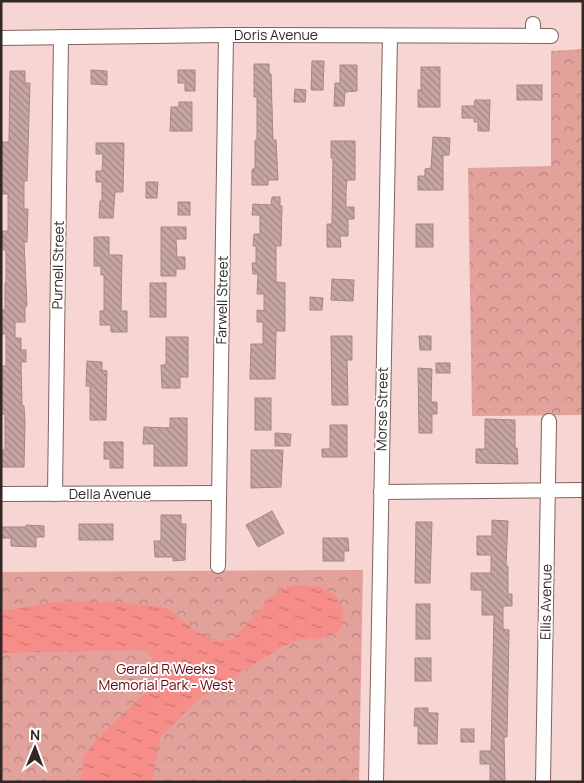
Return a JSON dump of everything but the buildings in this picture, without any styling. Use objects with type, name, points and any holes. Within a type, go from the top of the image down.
[{"type":"street","name":"Doris Avenue","points":[[1,38],[226,35],[390,36],[533,30],[551,36]]},
{"type":"street","name":"Farwell Street","points":[[218,566],[226,35]]},
{"type":"street","name":"Morse Street","points":[[376,782],[390,36]]},
{"type":"street","name":"Purnell Street","points":[[55,494],[61,37]]},
{"type":"street","name":"Ellis Avenue","points":[[543,782],[549,421]]},
{"type":"street","points":[[381,492],[583,490]]},
{"type":"street","name":"Della Avenue","points":[[1,494],[219,493]]},
{"type":"green space","points":[[583,49],[583,415],[472,416],[468,168],[551,166],[551,51]]},
{"type":"green space","name":"Gerald R Weeks Memorial Park - West","points":[[363,570],[359,782],[1,782],[1,572]]},
{"type":"water","points":[[300,585],[319,587],[334,594],[343,608],[342,627],[337,633],[328,637],[298,640],[282,647],[200,698],[160,737],[153,778],[150,782],[80,782],[84,756],[96,740],[157,682],[156,663],[145,650],[1,653],[1,613],[3,611],[57,602],[109,602],[167,608],[194,630],[209,638],[220,641],[232,640],[271,597],[287,587]]}]
